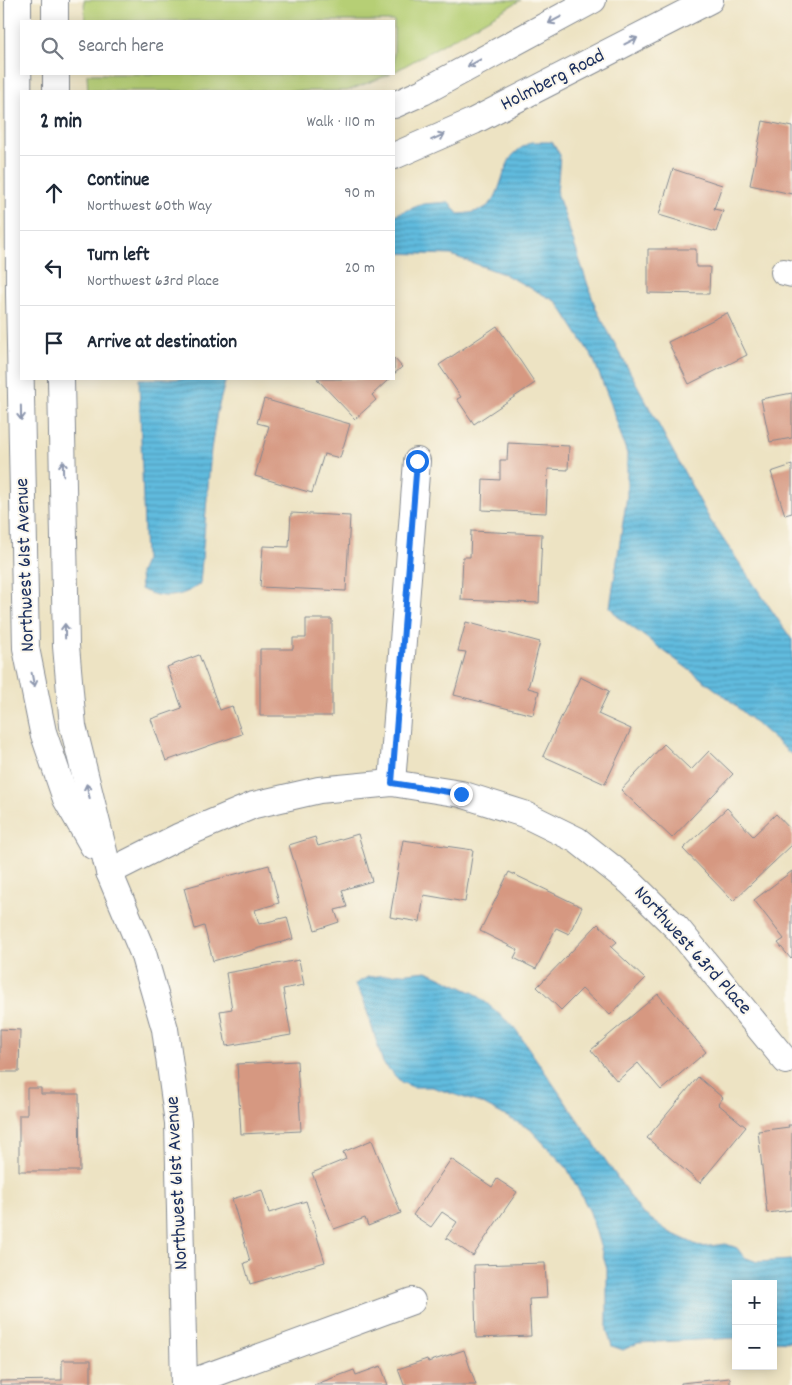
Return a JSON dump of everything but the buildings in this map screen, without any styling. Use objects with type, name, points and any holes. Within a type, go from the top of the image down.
[{"type":"street","name":"Northwest 61st Avenue","points":[[18,0],[13,296],[26,648],[43,732],[66,799],[109,872],[143,953],[165,1030],[178,1123],[184,1385]]},
{"type":"street","points":[[55,0],[55,20]]},
{"type":"street","points":[[395,104],[423,92],[593,0]]},
{"type":"street","name":"Holmberg Road","points":[[395,156],[474,122],[710,0]]},
{"type":"street","points":[[56,75],[56,90]]},
{"type":"street","name":"Northwest 61st Avenue","points":[[61,380],[66,646],[71,700],[78,746],[109,872]]},
{"type":"street","points":[[392,783],[417,461]]},
{"type":"street","name":"Northwest 63rd Place","points":[[109,872],[178,837],[254,805],[319,790],[392,783],[461,794],[524,814],[577,840],[630,882],[677,928],[786,1061]]},
{"type":"street","points":[[184,1385],[412,1301]]},
{"type":"green space","points":[[84,0],[521,0],[395,71],[395,20],[85,20]]},
{"type":"green space","points":[[87,75],[388,75],[350,90],[88,90]]},
{"type":"water","points":[[531,142],[552,142],[560,155],[557,193],[596,309],[710,520],[792,640],[792,755],[727,698],[617,616],[610,607],[627,496],[627,454],[611,404],[593,358],[557,302],[504,274],[451,255],[395,253],[395,215],[423,204],[449,202],[458,214],[483,209],[495,197],[510,159]]},
{"type":"water","points":[[139,380],[226,380],[217,412],[211,449],[200,584],[179,595],[164,596],[149,593],[141,589],[140,573],[145,561]]},
{"type":"water","points":[[427,971],[476,994],[514,1027],[641,1212],[669,1232],[701,1247],[726,1244],[737,1248],[744,1257],[757,1262],[792,1260],[792,1342],[777,1341],[777,1280],[732,1280],[732,1338],[638,1343],[623,1350],[612,1346],[607,1330],[607,1269],[590,1212],[567,1168],[530,1129],[483,1104],[432,1087],[413,1087],[401,1082],[383,1063],[363,998],[355,984],[368,977]]},
{"type":"route","points":[[417,461],[392,783],[461,794]]}]
